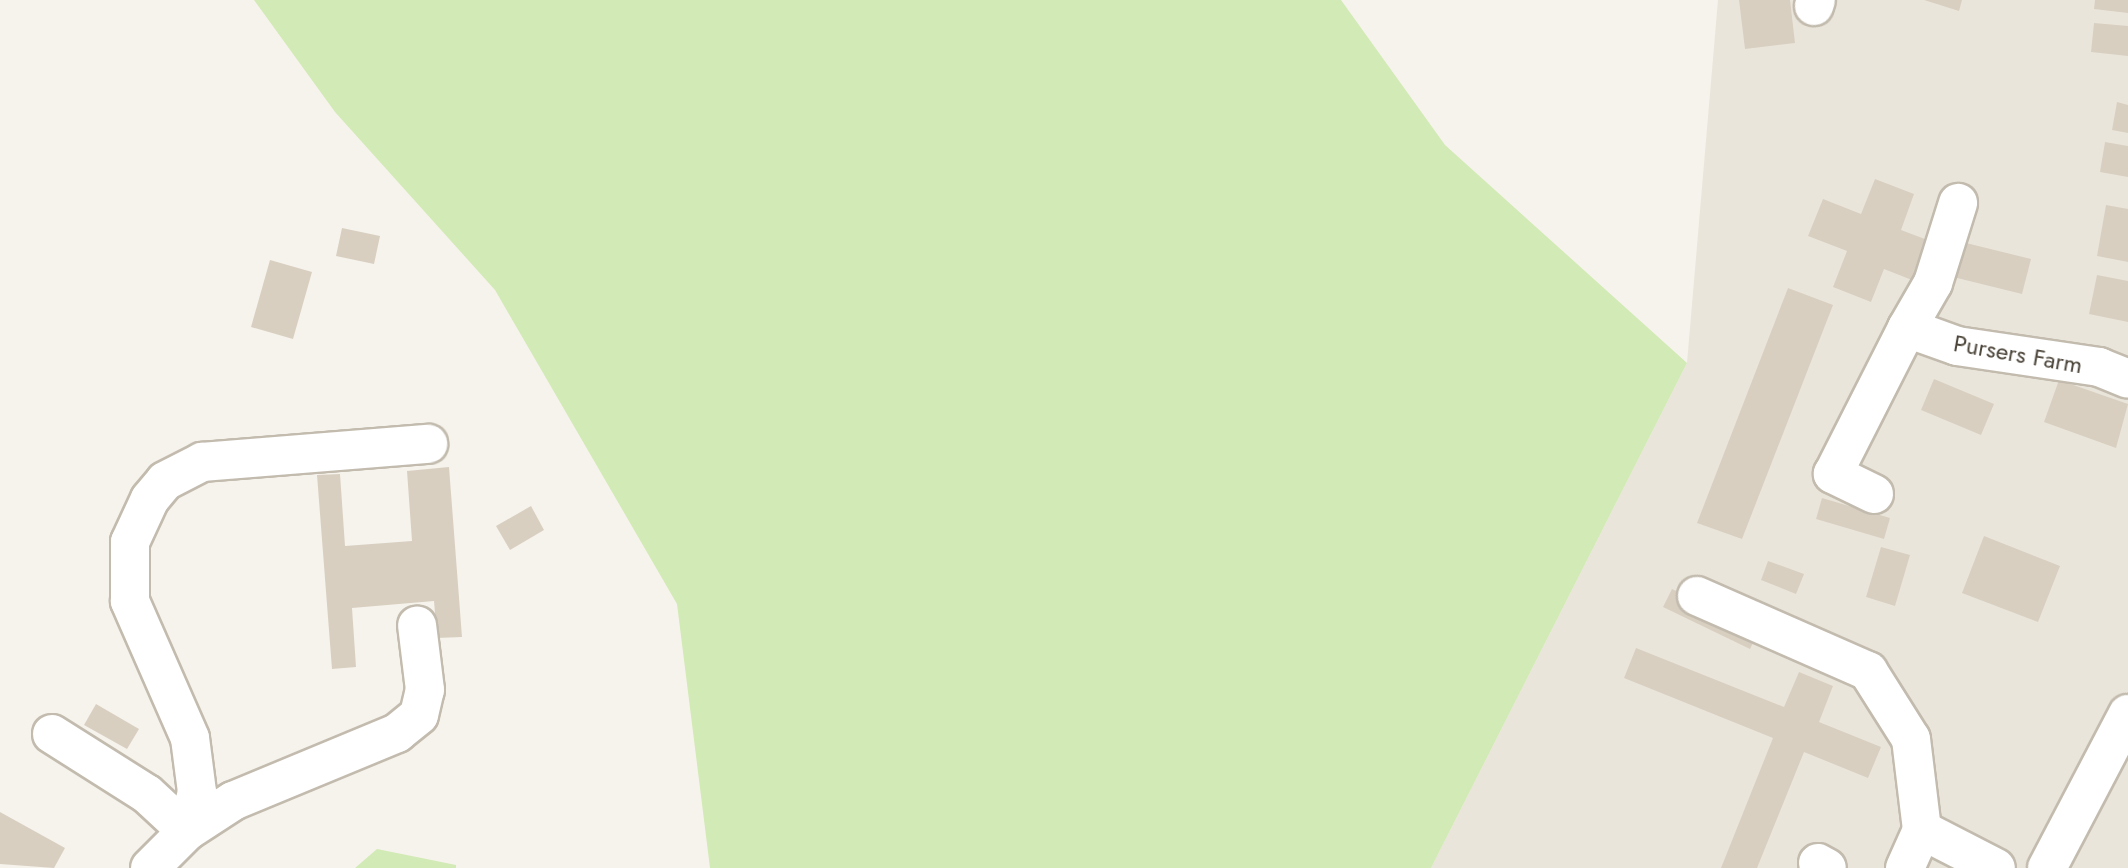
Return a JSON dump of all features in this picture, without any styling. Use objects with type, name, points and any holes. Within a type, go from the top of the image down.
[{"type":"street","points":[[1874,494],[1823,468],[1933,283],[1958,203]]},
{"type":"street","name":"Pursers Farm","points":[[1907,328],[1957,346],[2099,367],[2128,379]]},
{"type":"street","points":[[187,831],[197,792],[190,738],[130,601],[130,542],[150,499],[165,481],[202,462],[428,444]]},
{"type":"street","points":[[1697,596],[1868,671],[1911,739],[1922,830],[1905,868]]},
{"type":"street","points":[[150,868],[187,831],[233,801],[397,733],[419,715],[425,690],[417,625]]},
{"type":"street","points":[[2047,868],[2128,714]]},
{"type":"street","points":[[52,734],[147,794],[187,831]]},
{"type":"street","points":[[1922,830],[1996,868]]},
{"type":"shaded area","points":[[1718,0],[2128,0],[2128,868],[1431,868],[1687,363]]},
{"type":"green space","points":[[254,0],[1341,0],[1445,145],[1687,363],[1431,868],[710,868],[677,604],[495,290],[335,112]]},
{"type":"green space","points":[[377,849],[456,865],[456,868],[355,868]]},
{"type":"building","points":[[1739,0],[1790,0],[1795,43],[1745,49]]},
{"type":"building","points":[[1924,0],[1962,0],[1959,11]]},
{"type":"building","points":[[2095,0],[2128,0],[2128,13],[2094,9]]},
{"type":"building","points":[[2094,23],[2128,26],[2128,56],[2091,52]]},
{"type":"building","points":[[2117,102],[2128,105],[2128,133],[2112,130]]},
{"type":"building","points":[[2105,142],[2128,146],[2128,177],[2100,172]]},
{"type":"building","points":[[1875,179],[1914,194],[1901,230],[1938,244],[1922,284],[1884,269],[1871,302],[1833,287],[1847,251],[1808,236],[1823,199],[1861,214]]},
{"type":"building","points":[[2106,205],[2128,209],[2128,262],[2097,256]]},
{"type":"building","points":[[342,228],[380,236],[374,264],[336,256]]},
{"type":"building","points":[[1954,240],[2031,259],[2022,294],[1945,275]]},
{"type":"building","points":[[270,260],[312,272],[293,339],[251,327]]},
{"type":"building","points":[[2097,275],[2128,281],[2128,322],[2089,314]]},
{"type":"building","points":[[1788,288],[1833,305],[1742,539],[1697,523]]},
{"type":"building","points":[[1934,379],[1994,404],[1981,435],[1921,410]]},
{"type":"building","points":[[2059,380],[2128,404],[2116,448],[2044,422]]},
{"type":"building","points":[[449,467],[462,637],[437,638],[434,601],[352,608],[356,667],[332,669],[317,475],[340,474],[345,546],[412,541],[407,471]]},
{"type":"building","points":[[1822,498],[1890,518],[1884,539],[1816,519]]},
{"type":"building","points":[[531,506],[544,530],[510,550],[496,526]]},
{"type":"building","points":[[1984,536],[2060,566],[2038,622],[1962,593]]},
{"type":"building","points":[[1881,547],[1910,555],[1895,606],[1866,597]]},
{"type":"building","points":[[1768,561],[1804,574],[1796,594],[1761,580]]},
{"type":"building","points":[[1672,589],[1759,630],[1750,649],[1663,607]]},
{"type":"building","points":[[1636,648],[1784,707],[1799,672],[1833,686],[1819,722],[1881,747],[1868,778],[1804,752],[1757,868],[1721,868],[1773,738],[1624,678]]},
{"type":"building","points":[[96,704],[139,729],[127,749],[84,725]]},
{"type":"building","points":[[0,812],[65,848],[54,868],[0,864]]}]
